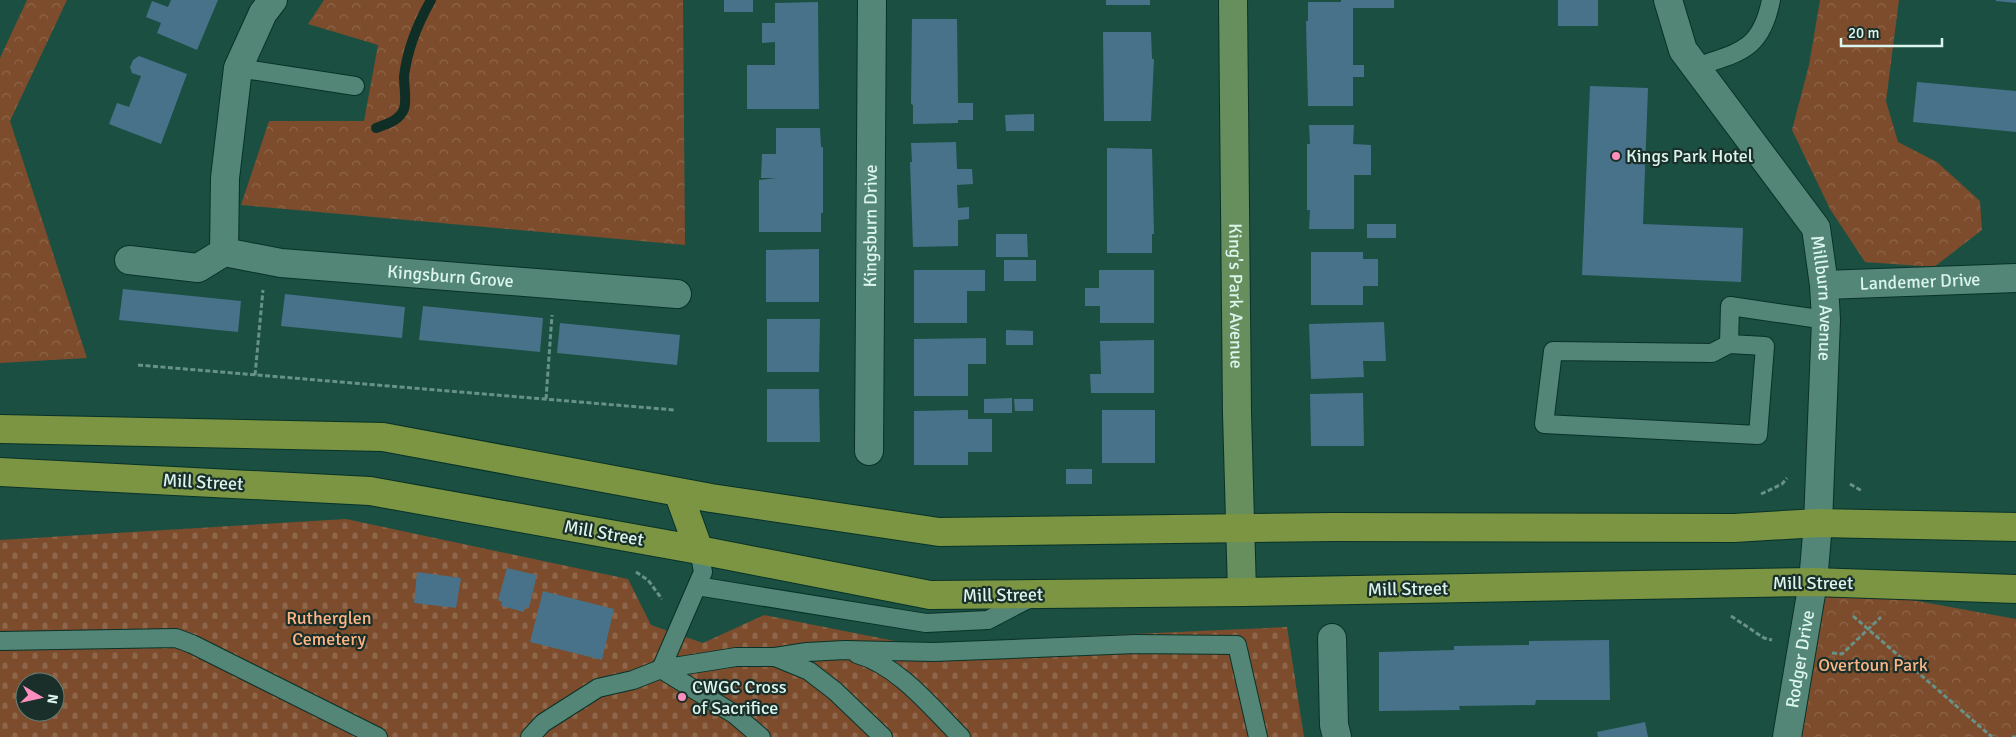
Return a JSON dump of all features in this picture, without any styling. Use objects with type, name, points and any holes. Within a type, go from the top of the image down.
[{"type":"main road","name":"King's Park Avenue","points":[[1233,0],[1237,413],[1242,592]]},
{"type":"main road","points":[[0,429],[382,437],[678,492],[939,532],[1333,527],[1734,528],[1818,523],[2016,527]]},
{"type":"main road","name":"Mill Street","points":[[0,472],[370,491],[699,550],[930,595],[1242,592],[1813,582],[2016,589]]},
{"type":"main road","points":[[678,492],[699,550]]},
{"type":"street","points":[[129,260],[198,268],[224,252],[225,178],[238,68],[263,13],[273,0]]},
{"type":"street","name":"Kingsburn Drive","points":[[869,451],[872,0]]},
{"type":"street","name":"Millburn Avenue","points":[[1668,0],[1683,50],[1816,228],[1824,285],[1826,320],[1818,523]]},
{"type":"street","name":"Kingsburn Grove","points":[[224,252],[281,263],[676,294]]},
{"type":"street","name":"Landemer Drive","points":[[1824,285],[2016,278]]},
{"type":"street","name":"Rodger Drive","points":[[1787,737],[1813,582],[1818,523]]},
{"type":"street","points":[[1332,638],[1334,725],[1337,737]]},
{"type":"lane","points":[[1696,67],[1742,51],[1754,42],[1762,28],[1771,0]]},
{"type":"lane","points":[[238,68],[355,86]]},
{"type":"lane","points":[[1729,344],[1730,306],[1826,320]]},
{"type":"lane","points":[[1729,344],[1766,346],[1758,435],[1544,424],[1553,351],[1712,353],[1729,344]]},
{"type":"lane","points":[[661,669],[703,572],[699,550]]},
{"type":"lane","points":[[697,586],[926,623],[988,620],[1037,594]]},
{"type":"lane","points":[[0,641],[176,638],[192,644],[378,737]]},
{"type":"lane","points":[[530,737],[543,723],[598,688],[633,680],[661,669],[736,657],[775,657],[833,650],[934,652],[1136,644],[1237,645],[1258,737]]},
{"type":"lane","points":[[833,650],[874,659],[897,674],[961,737]]},
{"type":"lane","points":[[775,657],[809,671],[835,691],[882,737]]},
{"type":"lane","points":[[661,669],[726,709],[761,737]]},
{"type":"path","points":[[256,375],[266,260]]},
{"type":"path","points":[[546,399],[555,284]]},
{"type":"path","points":[[138,365],[675,410]]},
{"type":"path","points":[[628,568],[648,580],[664,602],[688,609]]},
{"type":"path","points":[[1813,582],[1992,737]]},
{"type":"path","points":[[1803,647],[1842,654],[1867,628]]},
{"type":"green space","points":[[27,0],[67,0],[10,121],[87,358],[0,363],[0,58]]},
{"type":"green space","points":[[324,0],[683,0],[685,245],[241,205],[269,121],[364,121],[378,45],[308,24]]},
{"type":"green space","points":[[1820,0],[1899,0],[1886,101],[1898,142],[1937,162],[1980,201],[1982,230],[1934,267],[1865,262],[1830,209],[1792,130],[1809,65]]},
{"type":"green space","name":"Rutherglen Cemetery","points":[[346,519],[628,579],[651,625],[703,643],[764,615],[910,644],[1287,627],[1304,737],[0,737],[0,540]]},
{"type":"green space","name":"Overtoun Park","points":[[1813,582],[2016,619],[2016,737],[1787,737]]},
{"type":"building","points":[[171,0],[218,0],[197,50],[157,33],[161,23],[146,17],[152,1],[168,7]]},
{"type":"building","points":[[724,0],[753,0],[753,12],[724,12]]},
{"type":"building","points":[[1106,0],[1150,0],[1150,5],[1106,5]]},
{"type":"building","points":[[1341,0],[1394,0],[1394,8],[1353,8],[1353,65],[1364,65],[1364,77],[1353,77],[1353,106],[1308,106],[1306,21],[1308,21],[1308,2],[1341,2]]},
{"type":"building","points":[[1558,0],[1598,0],[1598,26],[1558,26]]},
{"type":"building","points":[[2016,0],[2016,3],[1996,1]]},
{"type":"building","points":[[818,2],[819,109],[747,109],[747,65],[775,65],[775,42],[762,43],[762,23],[775,23],[775,3]]},
{"type":"building","points":[[912,19],[957,19],[958,103],[973,103],[973,120],[958,120],[958,123],[913,124],[913,105],[911,104]]},
{"type":"building","points":[[1103,32],[1151,32],[1152,59],[1154,59],[1151,121],[1104,121]]},
{"type":"building","points":[[139,56],[187,74],[161,144],[109,124],[117,103],[129,107],[141,76],[132,73],[130,67],[133,60]]},
{"type":"building","points":[[1917,82],[2016,91],[2016,132],[1913,122]]},
{"type":"building","name":"Kings Park Hotel","points":[[1590,86],[1648,88],[1643,224],[1743,228],[1741,282],[1582,275]]},
{"type":"building","points":[[1034,114],[1034,131],[1006,131],[1005,115]]},
{"type":"building","points":[[1309,125],[1354,125],[1353,144],[1371,145],[1371,175],[1354,175],[1354,229],[1309,229],[1310,210],[1307,210],[1307,144],[1310,144]]},
{"type":"building","points":[[776,128],[820,128],[821,147],[823,147],[823,213],[821,213],[821,232],[759,232],[759,180],[776,178],[761,178],[762,154],[776,154]]},
{"type":"building","points":[[956,142],[957,169],[972,169],[973,184],[957,185],[958,208],[969,207],[969,219],[958,220],[958,246],[913,247],[911,143]]},
{"type":"building","points":[[1107,148],[1152,149],[1154,234],[1152,234],[1152,253],[1107,253]]},
{"type":"building","points":[[1367,224],[1396,224],[1396,238],[1367,238]]},
{"type":"building","points":[[996,234],[1027,234],[1028,257],[996,257]]},
{"type":"building","points":[[819,249],[819,302],[766,302],[766,250]]},
{"type":"building","points":[[1311,252],[1363,252],[1363,259],[1378,259],[1378,286],[1363,286],[1363,305],[1311,305]]},
{"type":"building","points":[[1004,260],[1036,260],[1036,281],[1004,281]]},
{"type":"building","points":[[914,270],[985,270],[985,291],[967,291],[967,323],[914,323]]},
{"type":"building","points":[[1099,270],[1154,270],[1154,323],[1100,323],[1100,306],[1085,306],[1085,288],[1099,288]]},
{"type":"building","points":[[123,289],[241,301],[238,332],[119,320]]},
{"type":"building","points":[[285,294],[405,307],[402,338],[281,326]]},
{"type":"building","points":[[423,306],[543,318],[540,352],[419,340]]},
{"type":"building","points":[[767,319],[820,319],[819,372],[767,372]]},
{"type":"building","points":[[1384,322],[1386,361],[1363,361],[1364,377],[1311,379],[1309,324]]},
{"type":"building","points":[[560,323],[680,335],[677,365],[557,353]]},
{"type":"building","points":[[1006,330],[1033,331],[1033,345],[1006,345]]},
{"type":"building","points":[[986,338],[986,364],[968,364],[968,396],[914,396],[914,339]]},
{"type":"building","points":[[1154,340],[1154,393],[1091,393],[1090,374],[1101,374],[1100,341]]},
{"type":"building","points":[[767,389],[819,389],[820,442],[767,442]]},
{"type":"building","points":[[1363,393],[1364,446],[1311,446],[1310,394]]},
{"type":"building","points":[[1012,398],[1012,413],[984,413],[984,399]]},
{"type":"building","points":[[1014,399],[1033,399],[1033,411],[1015,411]]},
{"type":"building","points":[[968,410],[968,419],[992,419],[992,452],[968,452],[968,465],[914,465],[914,411]]},
{"type":"building","points":[[1102,410],[1155,410],[1155,463],[1102,463]]},
{"type":"building","points":[[1066,469],[1092,469],[1092,484],[1066,484]]},
{"type":"building","points":[[507,568],[537,575],[529,608],[525,607],[524,612],[501,606],[502,602],[498,600]]},
{"type":"building","points":[[417,572],[461,578],[456,608],[414,603]]},
{"type":"building","points":[[543,591],[614,609],[602,660],[530,642]]},
{"type":"building","points":[[1609,640],[1610,700],[1536,700],[1535,705],[1459,706],[1460,710],[1379,711],[1379,652],[1454,650],[1454,646],[1529,645],[1529,641]]},
{"type":"building","points":[[1645,722],[1648,737],[1598,737],[1597,732]]},
{"type":"waterway","points":[[376,128],[396,119],[404,109],[404,77],[410,47],[431,0]]},
{"type":"place","name":"Kings Park Hotel","points":[[1616,156]]},
{"type":"place","name":"CWGC Cross of Sacrifice","points":[[682,697]]}]
